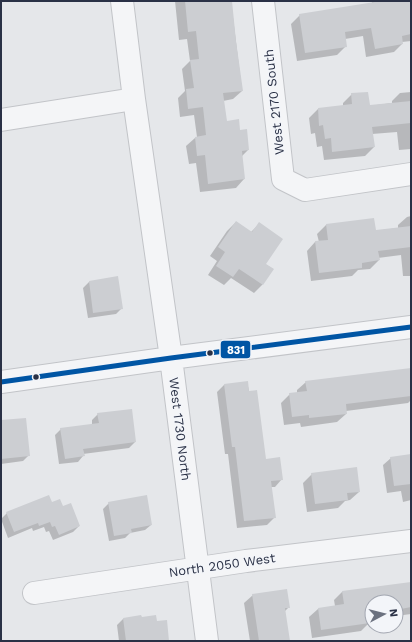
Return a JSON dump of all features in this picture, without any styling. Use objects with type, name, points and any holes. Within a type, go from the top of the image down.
[{"type":"street","name":"West 1730 North","points":[[122,1],[134,99],[171,358],[207,641]]},
{"type":"street","name":"West 2170 South","points":[[263,1],[283,179],[305,190],[411,174]]},
{"type":"street","points":[[1,120],[134,99]]},
{"type":"street","points":[[1,382],[411,327]]},
{"type":"street","name":"North 2050 West","points":[[34,592],[246,561],[411,541]]},
{"type":"building","points":[[185,1],[232,1],[243,91],[223,93],[227,121],[239,119],[240,130],[247,129],[249,150],[242,151],[245,179],[208,184],[205,155],[197,156],[195,137],[206,135],[203,107],[188,109],[186,89],[194,88],[190,60],[199,59],[196,31],[188,32]]},
{"type":"building","points":[[381,1],[411,1],[411,34],[402,36],[403,44],[375,49],[371,28],[345,32],[347,47],[305,53],[299,14]]},
{"type":"building","points":[[368,92],[370,105],[411,101],[411,123],[372,127],[375,147],[332,152],[331,138],[325,139],[323,125],[319,126],[318,108],[352,104],[351,93]]},
{"type":"building","points":[[374,218],[376,230],[411,226],[411,247],[378,251],[380,260],[362,263],[362,268],[319,273],[315,241],[328,240],[326,224]]},
{"type":"building","points":[[236,221],[252,232],[259,222],[283,239],[266,264],[274,269],[263,285],[239,269],[233,277],[216,266],[225,252],[218,247]]},
{"type":"building","points":[[118,276],[123,309],[93,313],[89,281]]},
{"type":"building","points":[[411,368],[411,396],[346,404],[347,414],[309,418],[309,415],[292,417],[289,393],[307,391],[305,381]]},
{"type":"building","points":[[248,381],[249,391],[257,390],[266,459],[280,457],[283,480],[271,481],[276,518],[244,521],[235,447],[232,447],[224,384]]},
{"type":"building","points":[[132,409],[136,442],[83,449],[85,456],[65,459],[60,428],[99,423],[97,413]]},
{"type":"building","points":[[26,418],[30,456],[1,459],[1,420]]},
{"type":"building","points":[[411,454],[411,484],[394,486],[390,457]]},
{"type":"building","points":[[357,467],[360,492],[347,493],[348,500],[315,504],[311,473]]},
{"type":"building","points":[[49,495],[52,502],[60,499],[63,506],[71,503],[80,526],[59,535],[55,526],[52,527],[50,522],[39,526],[38,523],[14,532],[6,512]]},
{"type":"building","points":[[147,495],[152,525],[131,529],[132,533],[114,536],[108,502]]},
{"type":"building","points":[[411,582],[411,607],[404,608],[404,594],[364,594],[364,624],[321,630],[318,608],[344,604],[342,591]]},
{"type":"building","points":[[287,589],[290,608],[285,608],[290,641],[259,641],[252,594]]},
{"type":"building","points":[[141,615],[142,617],[156,615],[157,621],[167,620],[169,641],[126,641],[123,618]]},
{"type":"transit line","name":"831","points":[[1,382],[411,327]]}]
